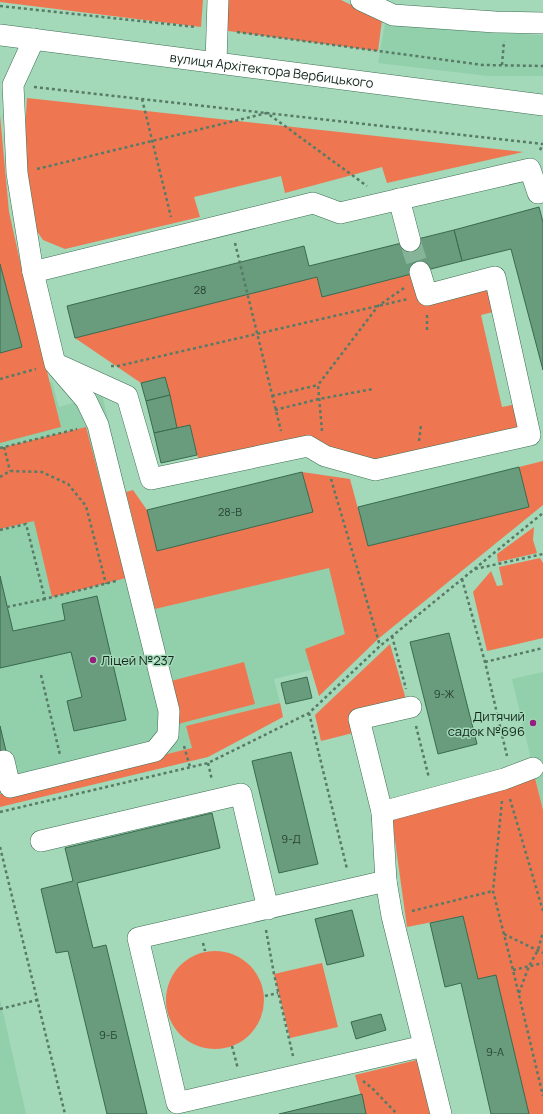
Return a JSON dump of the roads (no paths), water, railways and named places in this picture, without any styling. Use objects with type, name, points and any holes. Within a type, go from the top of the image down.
[{"type":"street","points":[[216,62],[218,0]]},
{"type":"street","points":[[361,0],[393,15],[495,22],[543,23]]},
{"type":"street","name":"вулиця Архітектора Вербицького","points":[[0,35],[216,62],[541,107]]},
{"type":"street","points":[[4,761],[10,787],[155,751],[168,735],[169,711],[98,424],[86,400],[55,364],[33,272],[17,173],[13,85],[34,39]]},
{"type":"street","points":[[33,272],[312,203],[340,213],[530,169],[538,193]]},
{"type":"street","points":[[394,200],[410,241]]},
{"type":"street","points":[[55,364],[127,396],[151,479],[308,446],[325,456],[375,470],[530,435],[495,277],[422,281]]},
{"type":"street","points":[[411,707],[359,719],[382,812],[386,881],[392,916],[441,1114]]},
{"type":"street","points":[[382,812],[504,779],[533,768]]},
{"type":"street","points":[[41,841],[241,794],[266,918]]},
{"type":"street","points":[[386,881],[352,889],[266,918],[138,938],[177,1103],[424,1046]]},
{"type":"tunnel","points":[[410,241],[420,272]]},
{"type":"place","name":"Ліцей №237","points":[[93,660]]},
{"type":"place","name":"Дитячий садок №696","points":[[533,723]]}]
